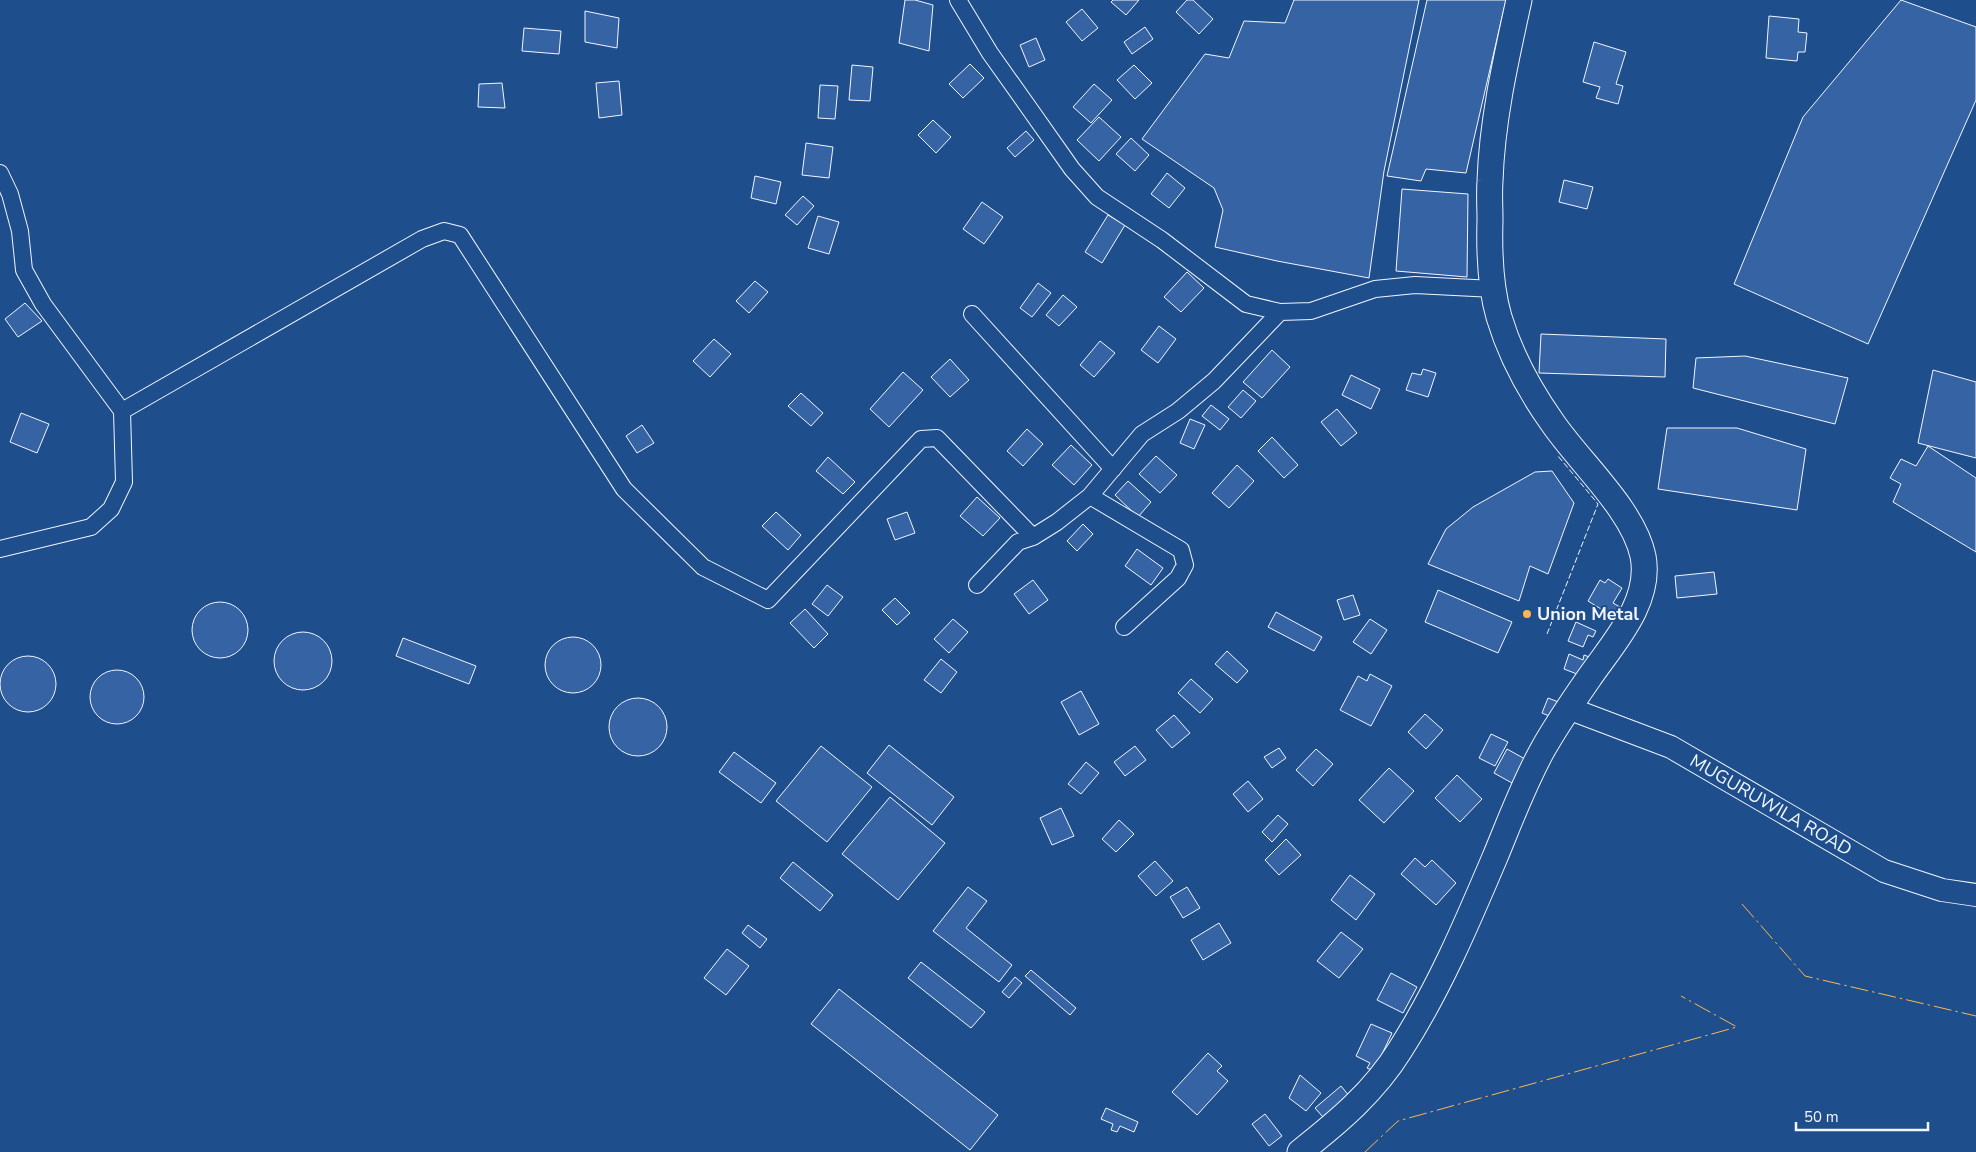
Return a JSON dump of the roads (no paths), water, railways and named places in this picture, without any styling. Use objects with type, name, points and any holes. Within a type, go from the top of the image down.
[{"type":"main road","points":[[1300,1152],[1342,1119],[1368,1092],[1399,1052],[1462,936],[1541,751],[1636,605],[1644,579],[1643,557],[1634,532],[1620,507],[1569,448],[1526,378],[1498,316],[1489,254],[1491,162],[1509,45],[1519,0]]},
{"type":"street","points":[[958,0],[990,53],[1028,108],[1072,169],[1097,197],[1162,240],[1246,304],[1280,312],[1311,311],[1375,289],[1415,285],[1494,289]]},
{"type":"street","points":[[0,173],[10,194],[20,231],[24,270],[43,304],[122,411],[124,482],[111,509],[91,527],[0,549]]},
{"type":"street","points":[[122,411],[422,239],[444,231],[460,235],[624,489],[703,567],[768,600],[921,439],[937,438],[1033,537]]},
{"type":"street","points":[[976,585],[1018,542],[1033,537],[1057,522],[1090,496],[1142,434],[1178,411],[1214,381],[1280,312]]},
{"type":"street","points":[[972,314],[1113,468]]},
{"type":"street","points":[[1090,496],[1181,550],[1185,565],[1178,578],[1124,627]]},
{"type":"street","name":"MUGURUWILA ROAD","points":[[1568,708],[1671,747],[1884,871],[1942,890],[1976,895]]},
{"type":"place","name":"Union Metal","points":[[1527,614]]}]
